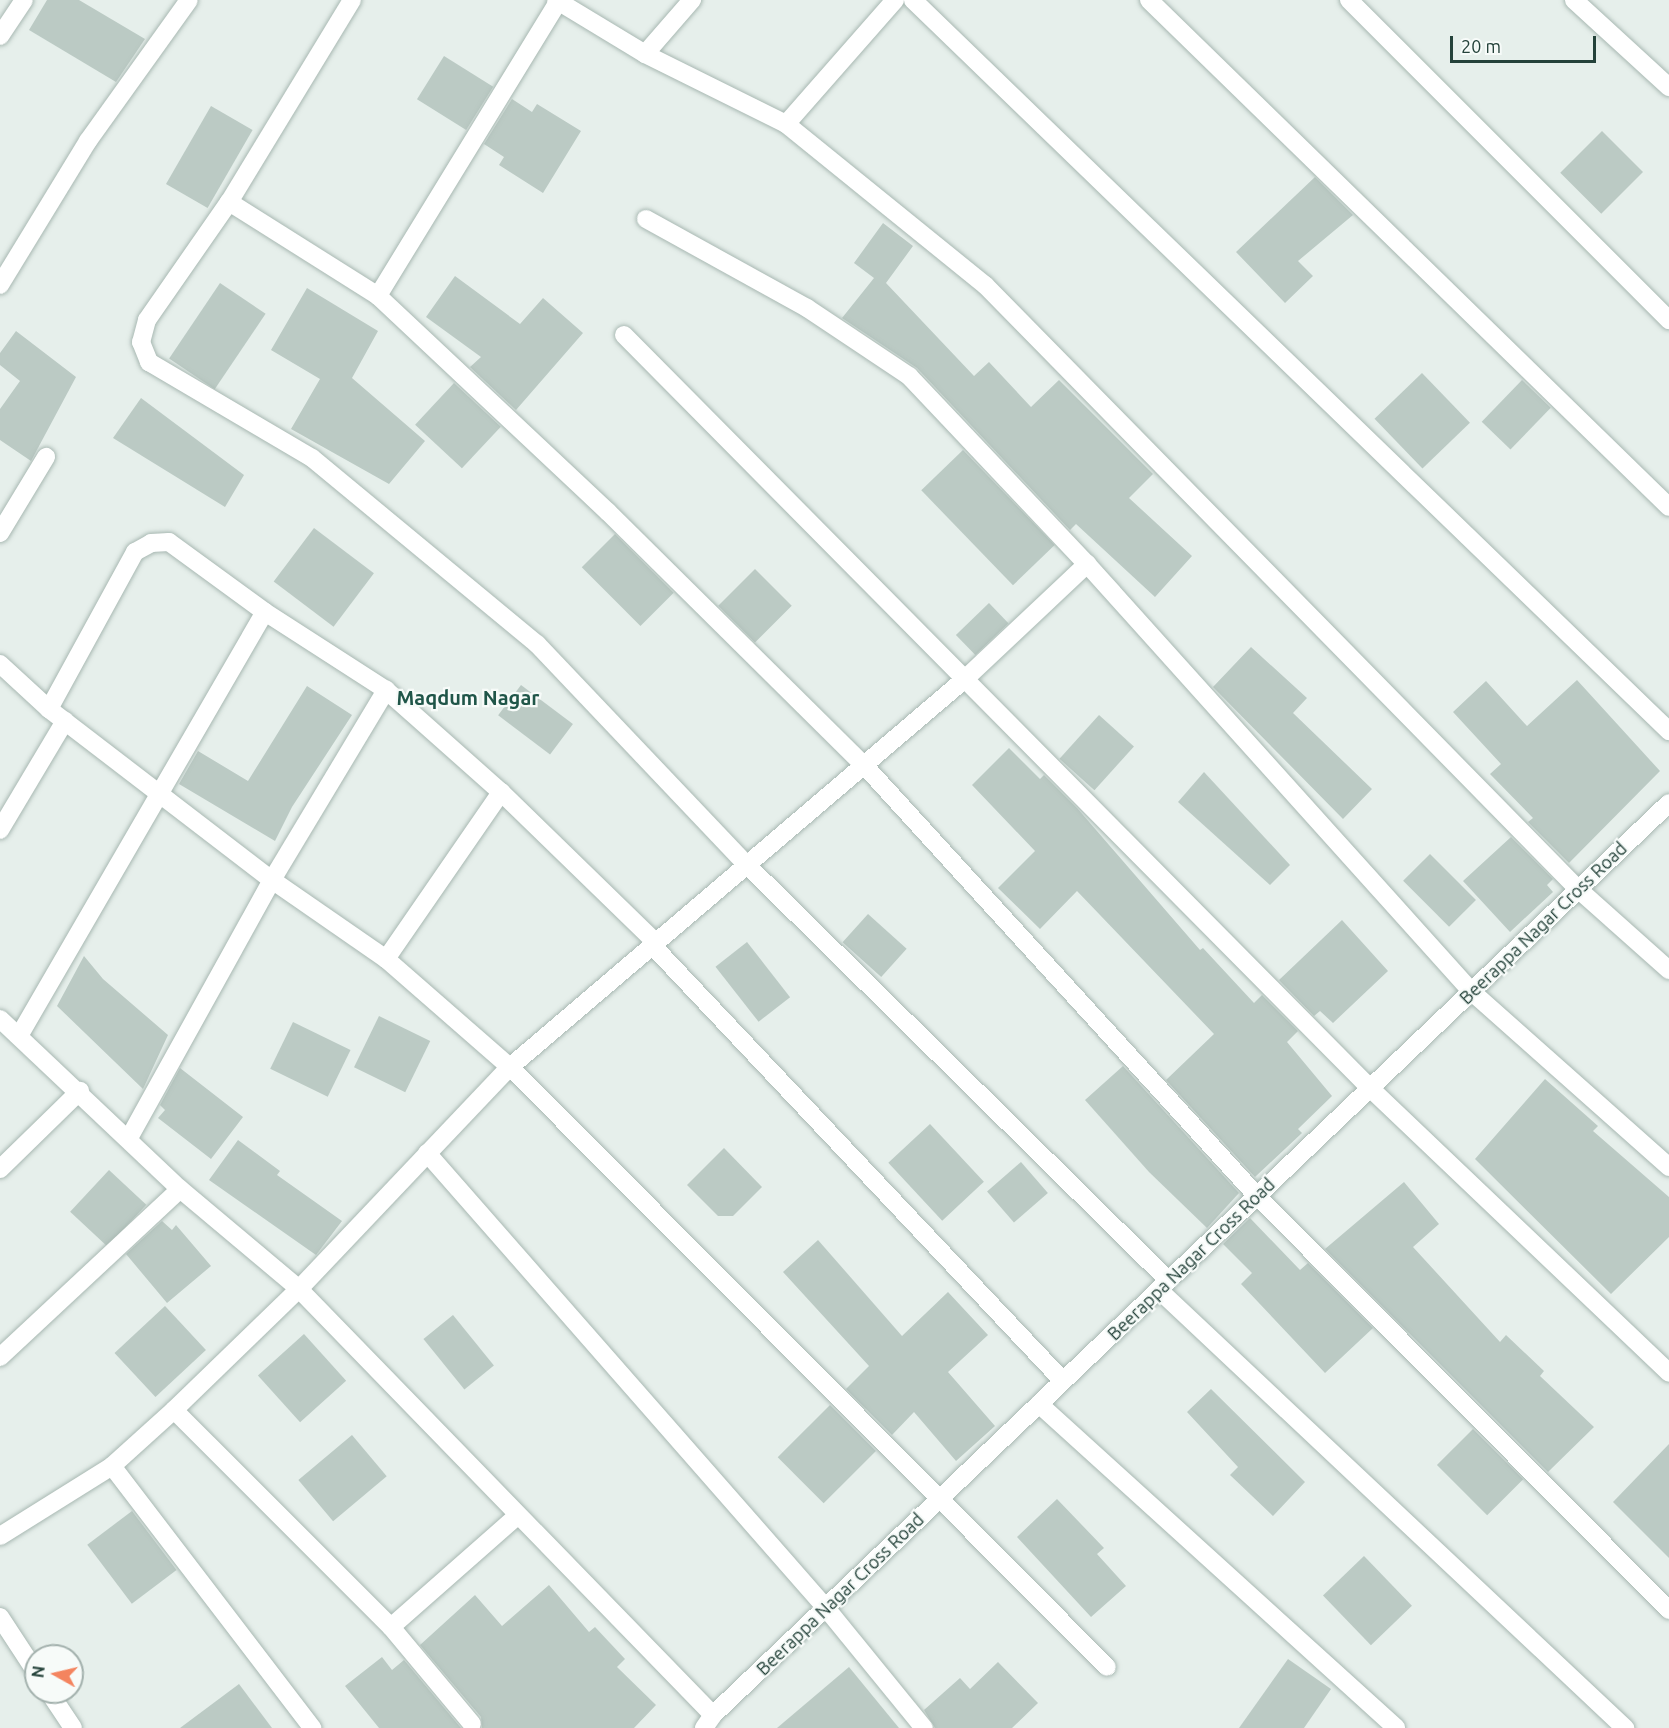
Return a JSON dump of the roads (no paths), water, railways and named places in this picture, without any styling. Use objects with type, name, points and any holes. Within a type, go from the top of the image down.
[{"type":"street","points":[[0,36],[24,0]]},
{"type":"street","points":[[0,285],[88,141],[189,0]]},
{"type":"street","points":[[352,0],[229,202],[147,320],[141,342],[149,362],[312,458],[537,644],[746,864],[1164,1285],[1625,1728]]},
{"type":"street","points":[[645,54],[692,0]]},
{"type":"street","points":[[786,124],[895,0]]},
{"type":"street","points":[[913,0],[1669,731]]},
{"type":"street","points":[[1149,0],[1669,507]]},
{"type":"street","points":[[1349,0],[1669,320]]},
{"type":"street","points":[[1574,0],[1667,80]]},
{"type":"street","points":[[378,297],[557,1],[645,54],[786,124],[986,285],[1578,889],[1669,970]]},
{"type":"street","points":[[229,202],[378,297],[608,512],[864,765],[1257,1196],[1669,1610]]},
{"type":"street","points":[[646,219],[807,308],[909,376],[1087,564],[1471,991],[1669,1167]]},
{"type":"street","points":[[624,335],[1370,1088],[1669,1373]]},
{"type":"street","points":[[0,533],[46,457]]},
{"type":"street","points":[[49,709],[135,552],[151,543],[169,542],[265,612],[386,690],[501,792],[654,943],[1063,1381]]},
{"type":"street","points":[[0,1536],[112,1466],[174,1410],[299,1289],[510,1067],[965,679],[1087,564]]},
{"type":"street","points":[[19,1036],[158,792],[265,612]]},
{"type":"street","points":[[0,664],[49,709],[272,880],[386,958],[510,1067],[942,1497],[1107,1667]]},
{"type":"street","points":[[129,1138],[272,880],[386,690]]},
{"type":"street","points":[[0,830],[65,721]]},
{"type":"street","points":[[386,958],[501,792]]},
{"type":"street","name":"Beerappa Nagar Cross Road","points":[[709,1722],[1669,803]]},
{"type":"street","points":[[0,1019],[80,1091],[180,1189],[299,1289],[517,1516],[709,1722]]},
{"type":"street","points":[[0,1169],[80,1091]]},
{"type":"street","points":[[427,1153],[826,1608],[924,1728]]},
{"type":"street","points":[[0,1357],[180,1189]]},
{"type":"street","points":[[1039,1404],[1396,1728]]},
{"type":"street","points":[[174,1410],[391,1627],[472,1724]]},
{"type":"street","points":[[112,1466],[312,1728]]},
{"type":"street","points":[[391,1627],[517,1516]]},
{"type":"street","points":[[0,1617],[24,1654]]},
{"type":"street","points":[[57,1704],[73,1728]]},
{"type":"district","name":"Maqdum Nagar","points":[[468,697]]}]
